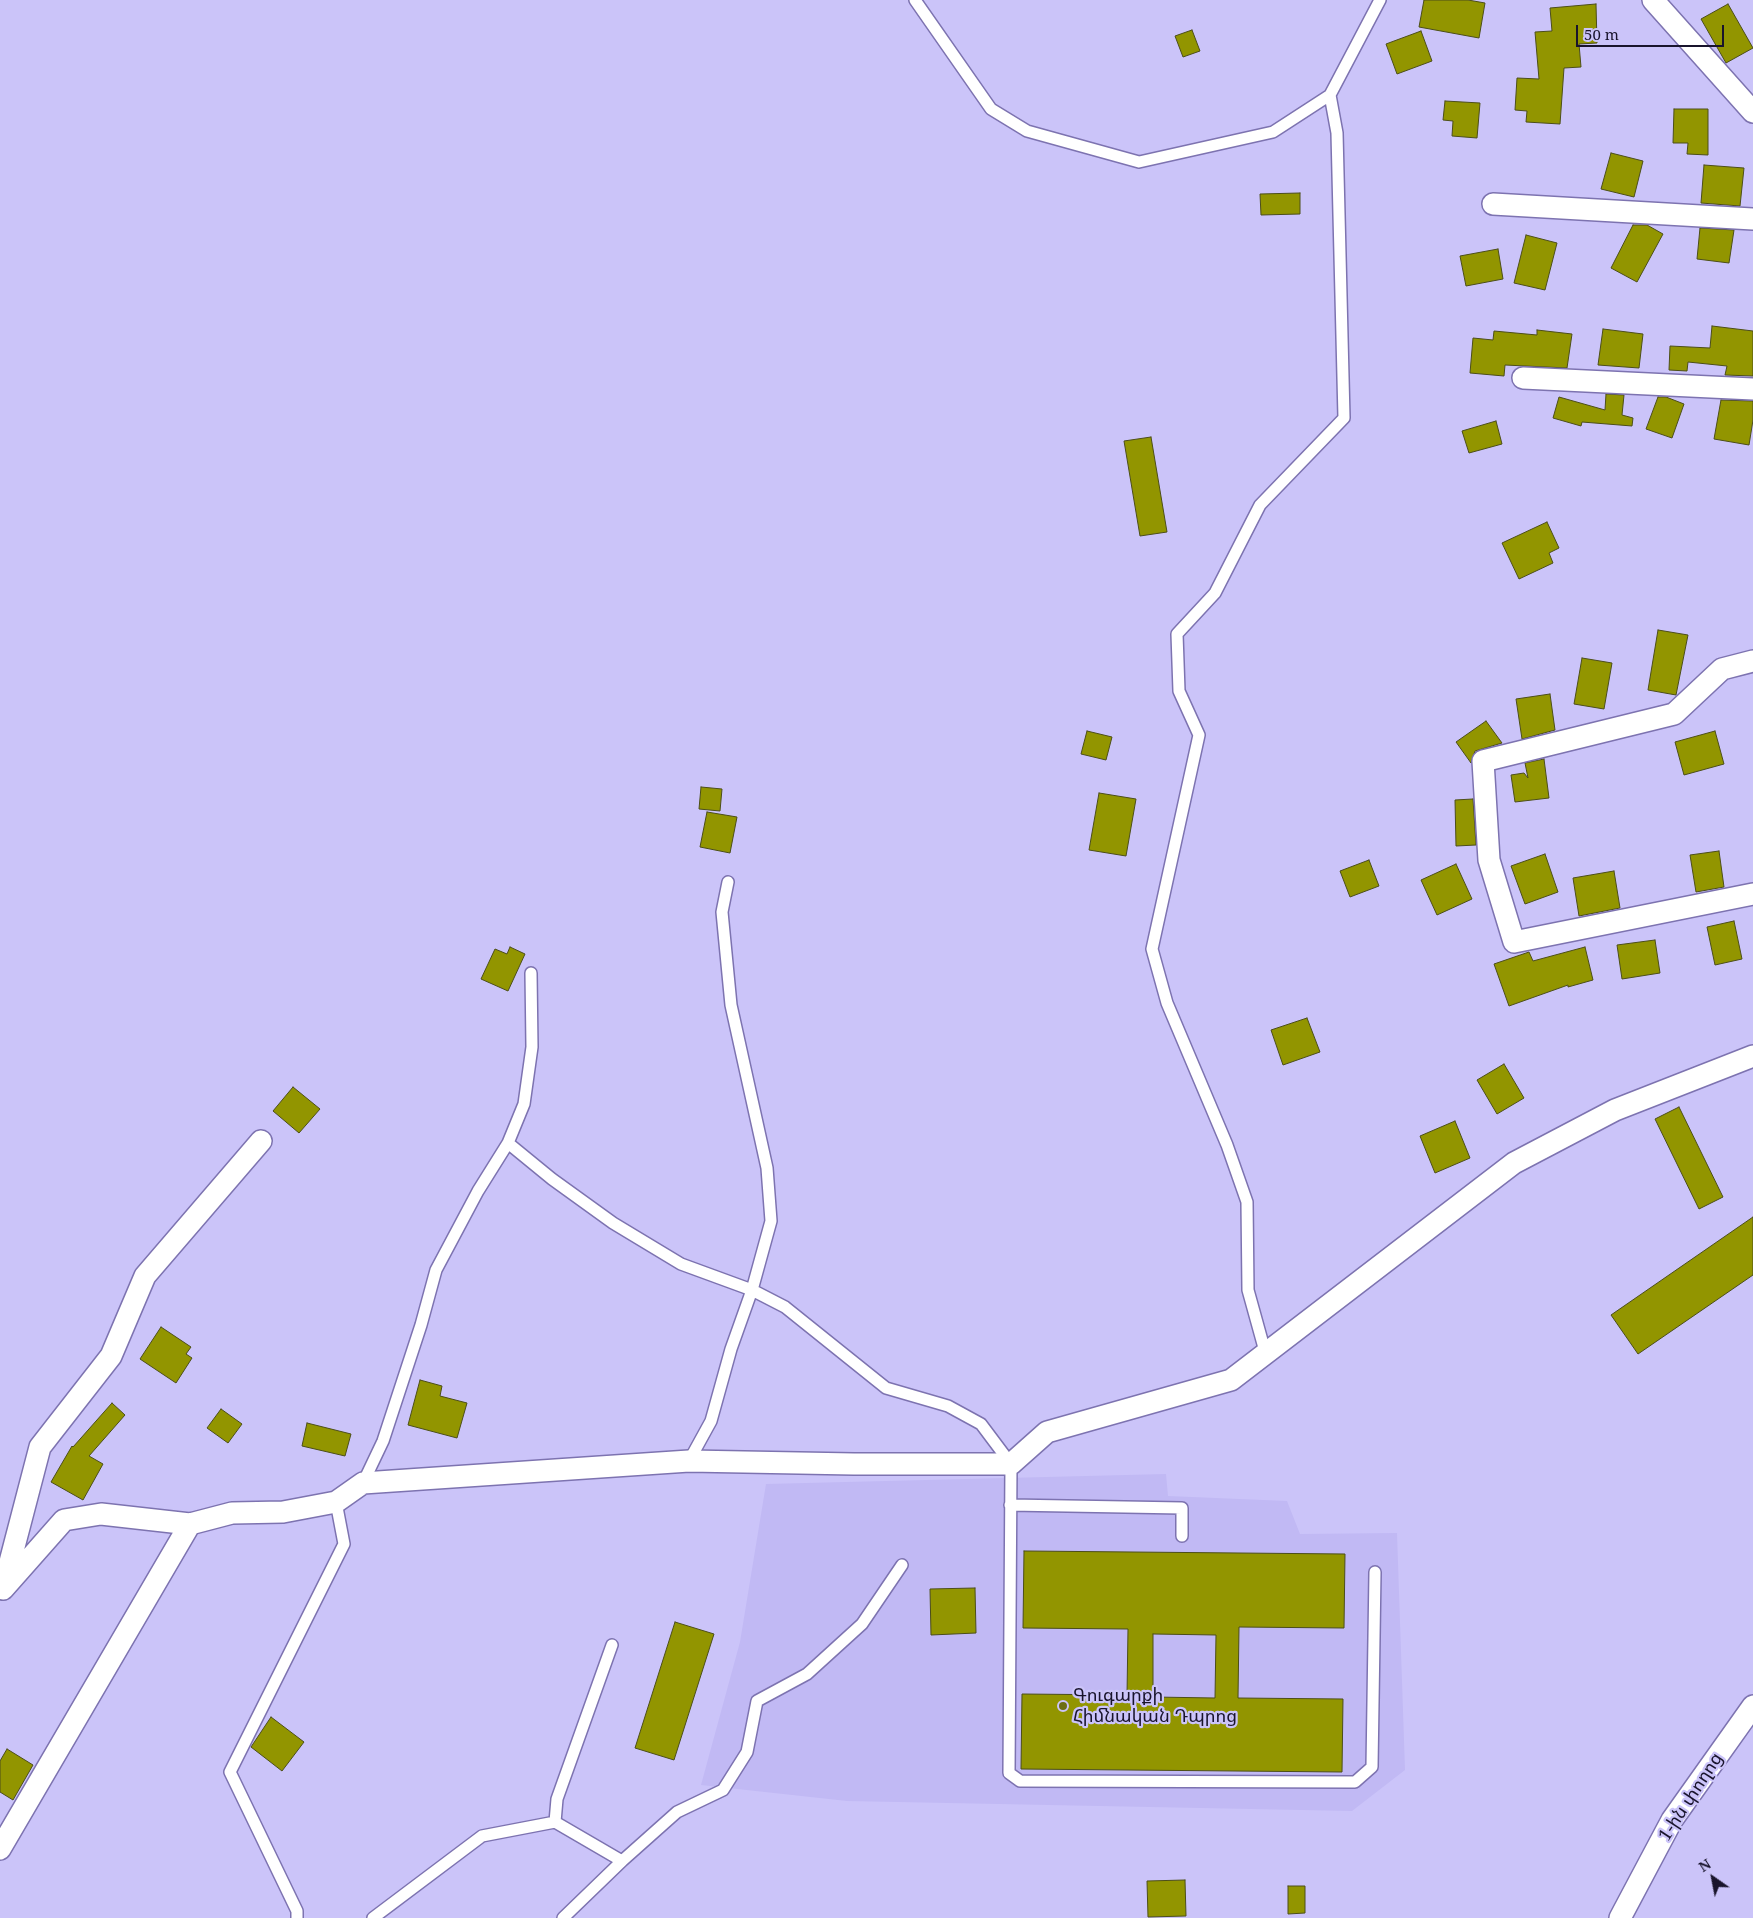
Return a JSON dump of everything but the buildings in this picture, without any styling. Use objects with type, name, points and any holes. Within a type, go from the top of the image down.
[{"type":"street","points":[[1653,0],[1753,112]]},
{"type":"street","points":[[1493,204],[1753,219]]},
{"type":"street","points":[[1523,378],[1753,389]]},
{"type":"street","points":[[1753,661],[1722,670],[1674,714],[1483,761],[1489,860],[1514,942],[1753,894]]},
{"type":"street","points":[[1,1590],[64,1520],[102,1514],[190,1524],[232,1513],[283,1512],[336,1502],[363,1483],[689,1461],[1011,1464],[1047,1432],[1231,1380],[1514,1163],[1615,1110],[1753,1056]]},
{"type":"street","points":[[1,1590],[40,1447],[111,1356],[145,1276],[261,1141]]},
{"type":"street","points":[[0,1849],[190,1524]]},
{"type":"street","name":"1-ին փողոց","points":[[1620,1918],[1672,1820],[1753,1706]]},
{"type":"lane","points":[[915,0],[991,109],[1027,131],[1138,162],[1273,132],[1330,95],[1380,0]]},
{"type":"lane","points":[[1266,1355],[1248,1290],[1247,1202],[1227,1145],[1167,1003],[1152,949],[1199,735],[1179,691],[1177,634],[1214,593],[1260,506],[1344,418],[1337,133],[1330,95]]},
{"type":"lane","points":[[689,1461],[711,1421],[731,1349],[752,1290],[772,1221],[767,1168],[731,1005],[722,912],[728,882]]},
{"type":"lane","points":[[363,1483],[383,1441],[436,1270],[478,1191],[508,1143],[524,1104],[530,1056],[531,973]]},
{"type":"lane","points":[[508,1143],[552,1180],[613,1223],[681,1264],[752,1290],[785,1308],[886,1388],[948,1406],[981,1424],[1011,1464],[1009,1773],[1020,1781],[1354,1782],[1372,1767],[1374,1572]]},
{"type":"lane","points":[[297,1918],[297,1911],[230,1772],[344,1544],[336,1502]]},
{"type":"lane","points":[[1010,1505],[1182,1508],[1182,1536]]},
{"type":"lane","points":[[563,1918],[622,1861],[678,1812],[723,1790],[747,1752],[757,1701],[807,1674],[862,1624],[902,1565]]},
{"type":"lane","points":[[555,1822],[557,1799],[612,1645]]},
{"type":"lane","points":[[373,1918],[482,1836],[555,1822],[622,1861]]},
{"type":"shaded area","name":"Գուգարքի Հիմնական Դպրոց","points":[[1166,1474],[1168,1496],[1287,1501],[1300,1534],[1397,1533],[1405,1770],[1352,1811],[847,1801],[701,1785],[740,1642],[766,1484]]},
{"type":"place","name":"Գուգարքի Հիմնական Դպրոց","points":[[1063,1706]]}]
